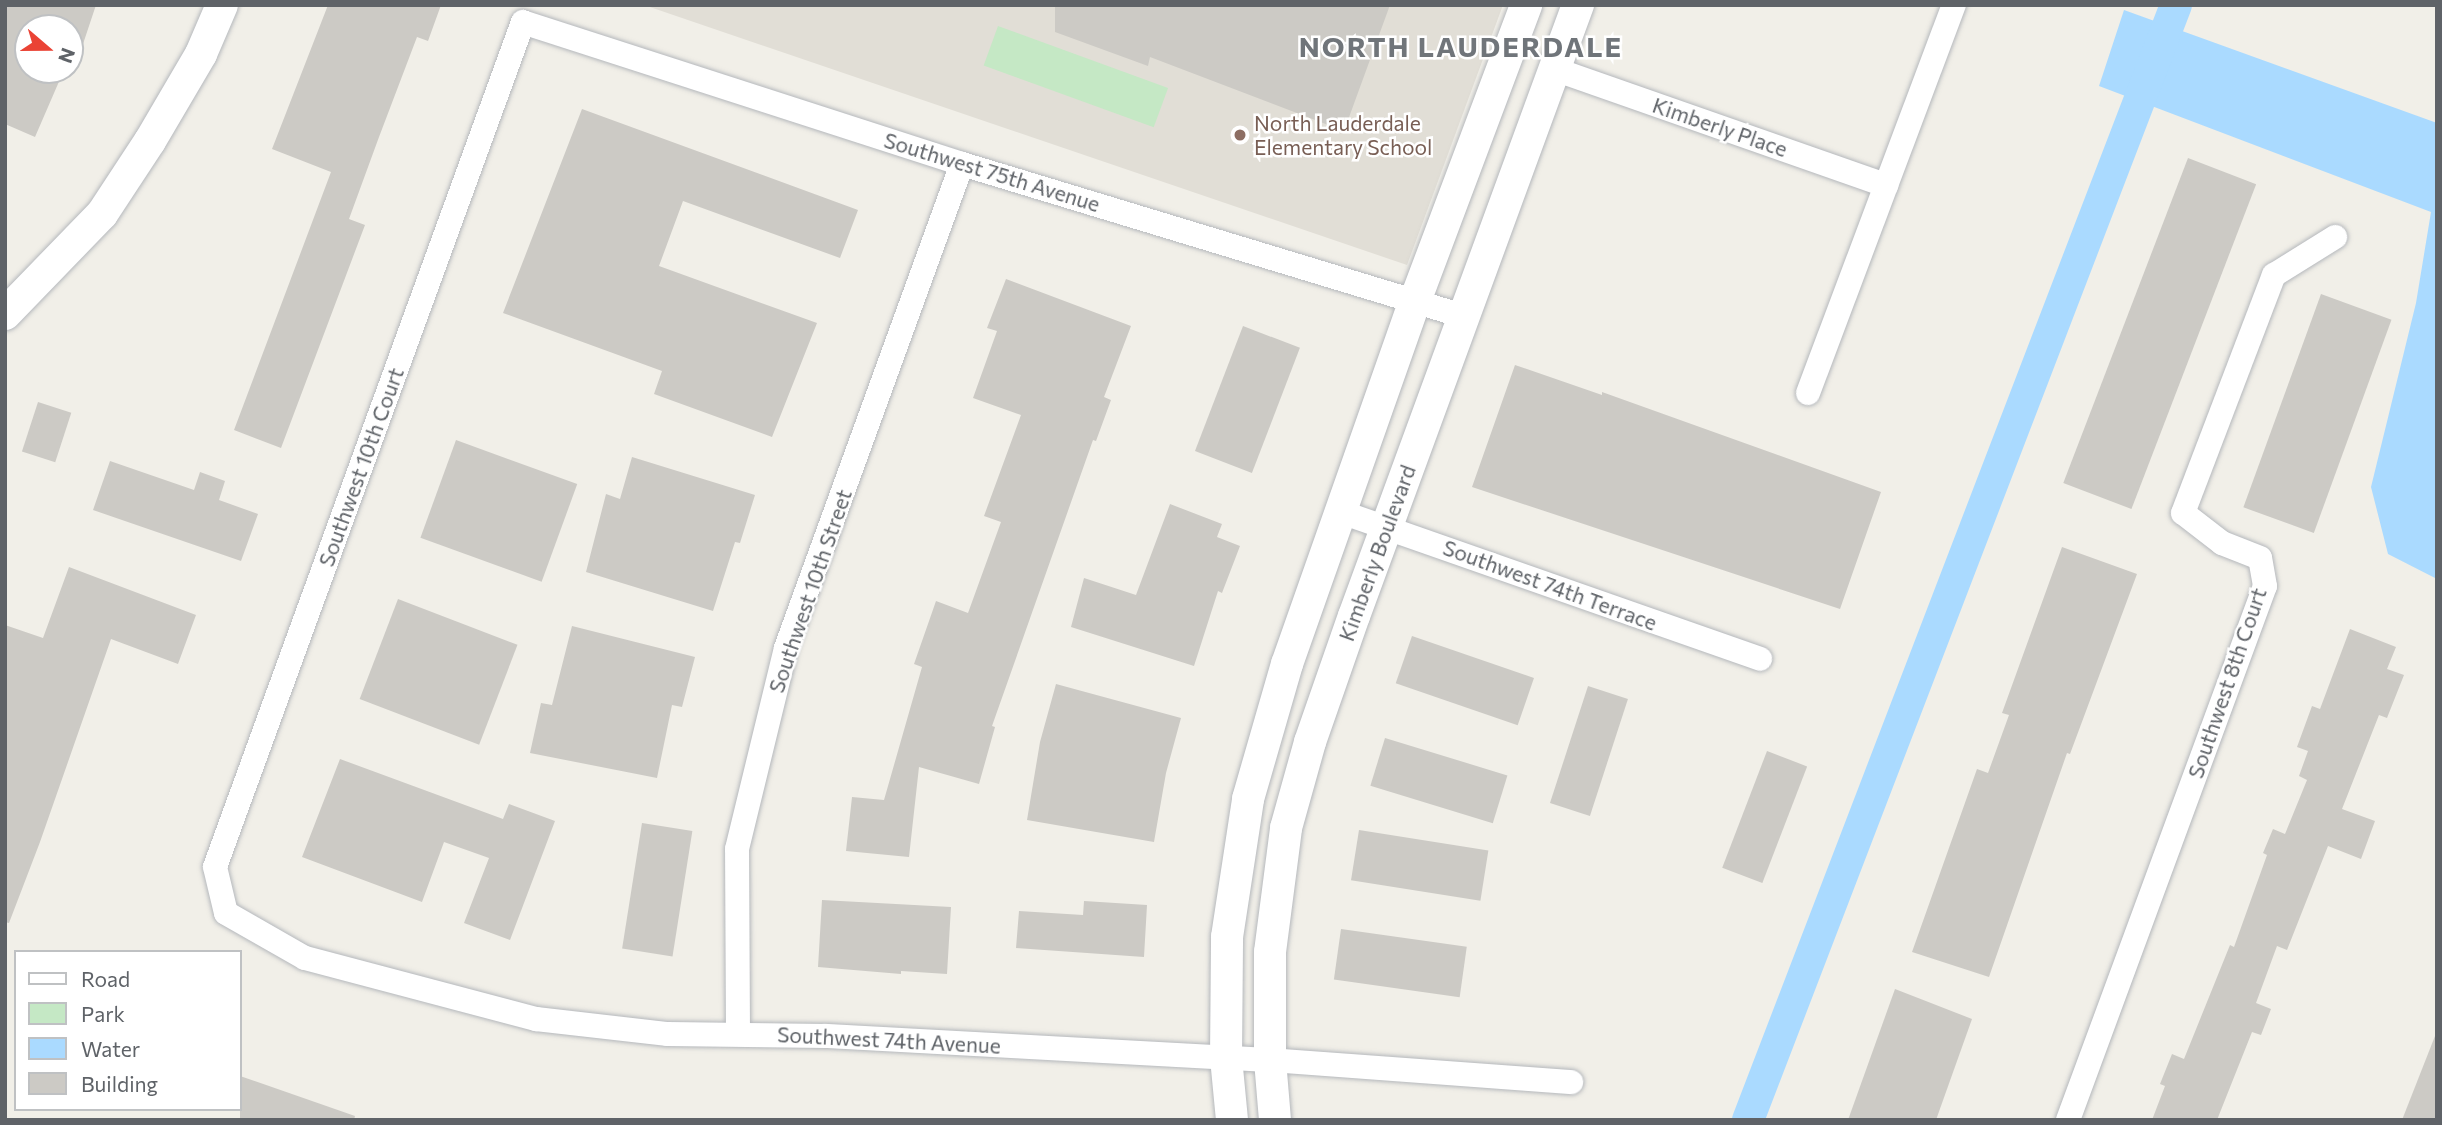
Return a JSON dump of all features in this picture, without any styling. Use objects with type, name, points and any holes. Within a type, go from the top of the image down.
[{"type":"street","points":[[5,314],[102,214],[150,141],[201,54],[222,5]]},
{"type":"street","points":[[1232,1120],[1226,1058],[1227,937],[1248,799],[1287,664],[1415,301],[1526,5]]},
{"type":"street","name":"Kimberly Boulevard","points":[[1275,1120],[1270,1060],[1270,952],[1286,828],[1310,742],[1386,526],[1578,5]]},
{"type":"street","points":[[1808,393],[1954,5]]},
{"type":"street","name":"Southwest 75th Avenue","points":[[523,22],[962,164],[1463,316]]},
{"type":"street","name":"Southwest 10th Court","points":[[226,913],[215,867],[523,22]]},
{"type":"street","name":"Kimberly Place","points":[[1554,69],[1886,185]]},
{"type":"street","name":"Southwest 10th Street","points":[[738,1034],[737,849],[786,648],[962,164]]},
{"type":"street","name":"Southwest 8th Court","points":[[2068,1120],[2265,586],[2260,558],[2222,543],[2183,513],[2274,275],[2335,237]]},
{"type":"street","name":"Southwest 74th Terrace","points":[[1341,512],[1760,659]]},
{"type":"street","name":"Southwest 74th Avenue","points":[[226,913],[305,958],[536,1018],[668,1034],[738,1034],[1270,1060],[1571,1082]]},
{"type":"shaded area","name":"North Lauderdale Elementary School","points":[[644,5],[1503,5],[1407,265]]},
{"type":"green space","points":[[998,26],[1168,88],[1154,127],[984,65]]},
{"type":"water","points":[[2124,10],[2437,123],[2437,579],[2388,554],[2371,487],[2416,303],[2431,212],[2099,86]]},
{"type":"building","points":[[5,5],[96,5],[84,41],[84,14],[14,14],[14,84],[58,84],[35,137],[5,124]]},
{"type":"building","points":[[328,5],[441,5],[428,41],[417,37],[349,219],[365,225],[281,448],[234,430],[331,172],[272,149]]},
{"type":"building","points":[[1055,5],[1390,5],[1344,131],[1150,57],[1148,66],[1055,32]]},
{"type":"building","points":[[582,109],[858,210],[840,258],[683,201],[659,266],[817,323],[772,437],[654,394],[662,371],[503,313]]},
{"type":"building","points":[[2188,158],[2256,184],[2131,509],[2063,483]]},
{"type":"building","points":[[1006,279],[1131,326],[1104,397],[1111,400],[1096,441],[1093,440],[992,726],[995,727],[979,784],[919,767],[909,857],[846,851],[852,797],[884,800],[922,667],[914,664],[936,601],[968,613],[1001,522],[984,516],[1021,415],[973,398],[997,331],[987,328]]},
{"type":"building","points":[[2321,294],[2391,320],[2314,533],[2243,507]]},
{"type":"building","points":[[1243,326],[1300,348],[1252,473],[1195,451]]},
{"type":"building","points":[[1515,365],[1602,395],[1602,392],[1881,492],[1840,609],[1472,487]]},
{"type":"building","points":[[38,402],[71,413],[55,462],[22,451]]},
{"type":"building","points":[[456,440],[577,484],[542,582],[420,538]]},
{"type":"building","points":[[632,457],[755,495],[740,543],[735,542],[713,611],[586,572],[606,494],[620,499]]},
{"type":"building","points":[[110,461],[194,490],[200,472],[225,481],[219,500],[258,514],[241,561],[93,510]]},
{"type":"building","points":[[1170,504],[1222,524],[1217,537],[1240,546],[1222,593],[1218,591],[1194,666],[1071,627],[1084,578],[1136,595]]},
{"type":"building","points":[[2062,547],[2137,574],[2070,754],[2067,753],[1989,977],[1912,952],[1977,769],[1988,773],[2009,715],[2002,713]]},
{"type":"building","points":[[69,567],[196,615],[178,664],[111,639],[9,923],[5,922],[5,625],[43,638]]},
{"type":"building","points":[[398,599],[517,645],[479,745],[360,699]]},
{"type":"building","points":[[572,626],[695,657],[682,707],[672,705],[657,778],[530,753],[541,703],[552,705]]},
{"type":"building","points":[[2350,629],[2396,647],[2387,669],[2404,675],[2387,718],[2379,715],[2342,809],[2375,821],[2361,859],[2328,846],[2287,950],[2277,946],[2256,1003],[2271,1009],[2261,1035],[2252,1032],[2217,1120],[2152,1120],[2165,1086],[2160,1084],[2172,1054],[2184,1059],[2230,945],[2234,947],[2267,855],[2263,853],[2273,829],[2285,834],[2307,780],[2299,776],[2308,751],[2297,747],[2312,706],[2320,709]]},
{"type":"building","points":[[1412,636],[1534,678],[1518,725],[1396,683]]},
{"type":"building","points":[[1056,684],[1181,718],[1166,773],[1154,842],[1027,820],[1040,742]]},
{"type":"building","points":[[1588,686],[1628,699],[1590,816],[1550,803]]},
{"type":"building","points":[[1385,738],[1507,775],[1493,823],[1370,786]]},
{"type":"building","points":[[1767,751],[1807,766],[1762,883],[1722,868]]},
{"type":"building","points":[[340,759],[503,819],[509,804],[555,821],[510,940],[464,923],[489,858],[444,842],[422,902],[302,857]]},
{"type":"building","points":[[642,823],[692,831],[673,956],[622,948]]},
{"type":"building","points":[[1359,830],[1488,850],[1480,901],[1351,880]]},
{"type":"building","points":[[822,900],[951,907],[947,974],[901,971],[901,974],[818,967]]},
{"type":"building","points":[[1084,901],[1147,905],[1144,957],[1016,948],[1019,911],[1083,915]]},
{"type":"building","points":[[1341,929],[1467,947],[1460,997],[1334,980]]},
{"type":"building","points":[[1895,989],[1972,1019],[1936,1120],[1848,1120]]},
{"type":"building","points":[[2435,1036],[2437,1120],[2402,1120]]},
{"type":"building","points":[[242,1077],[355,1116],[354,1120],[240,1120]]},
{"type":"waterway","points":[[1748,1120],[2176,5]]},
{"type":"place","name":"North Lauderdale Elementary School","points":[[1240,135]]},
{"type":"district","name":"NORTH LAUDERDALE","points":[[1461,46]]}]
